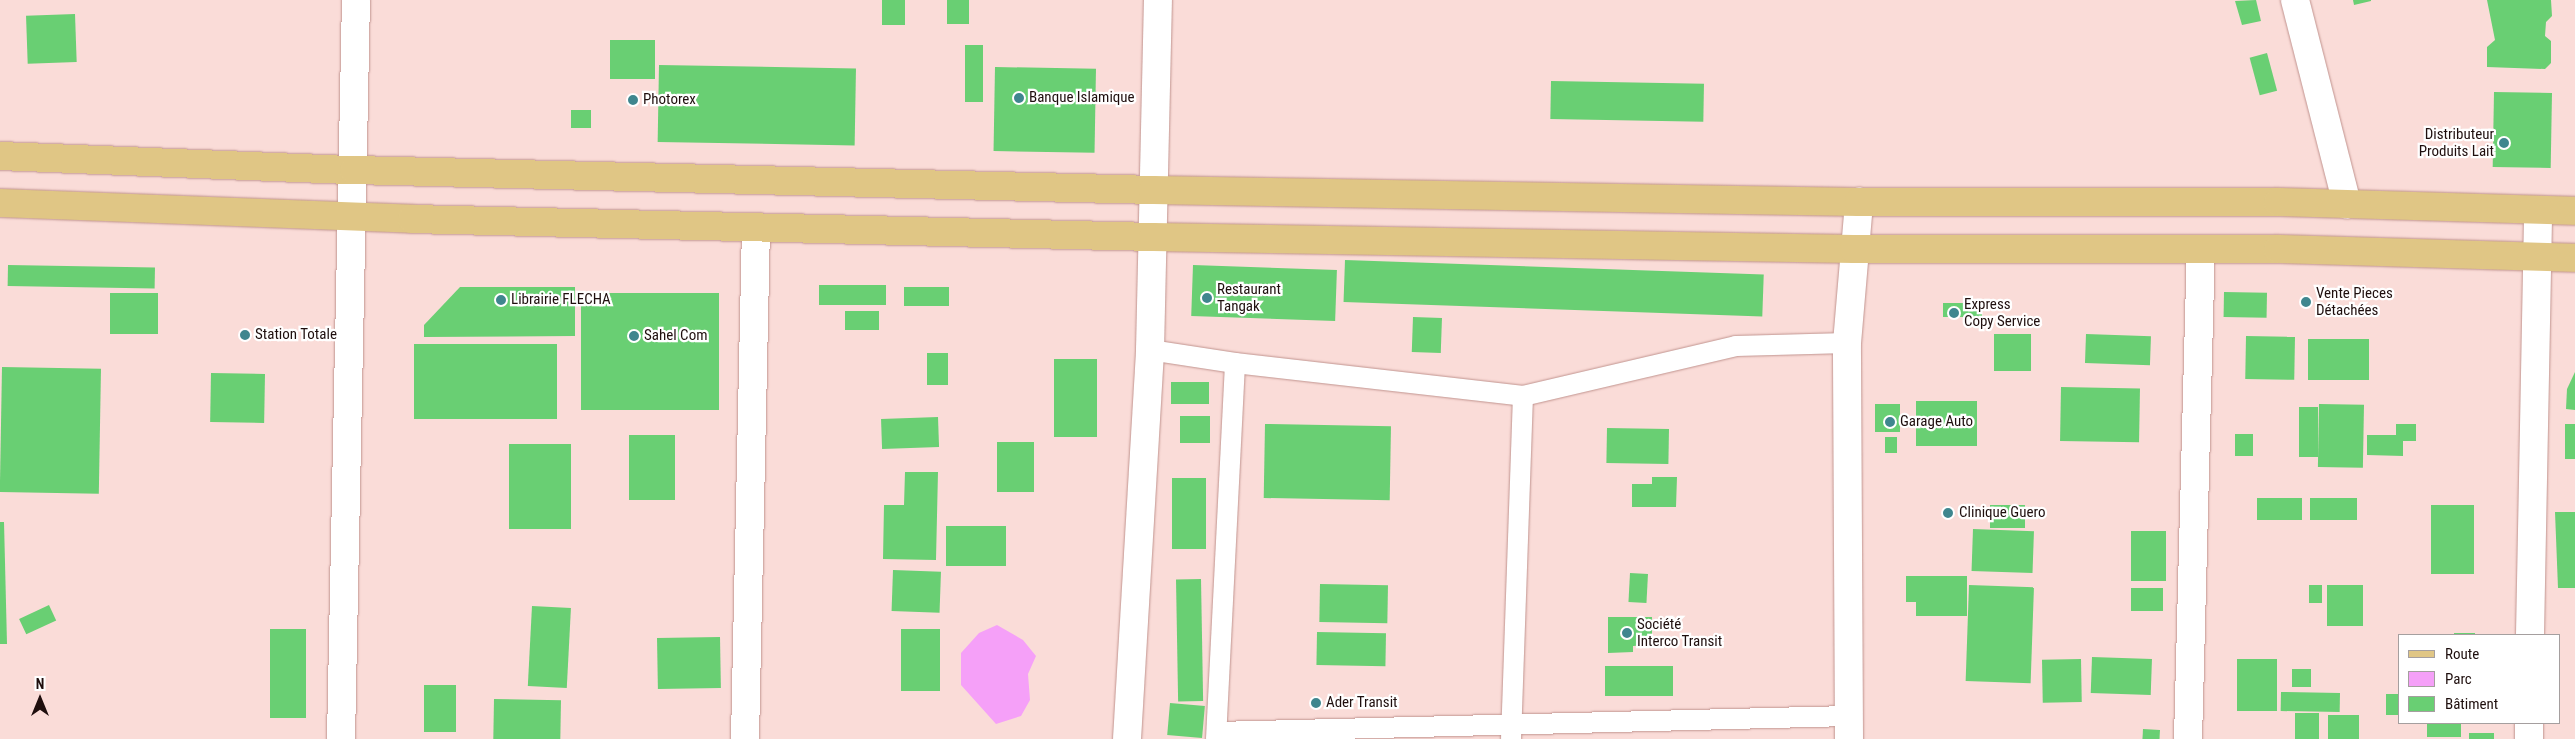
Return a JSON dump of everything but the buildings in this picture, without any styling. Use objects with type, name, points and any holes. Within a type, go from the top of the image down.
[{"type":"main road","points":[[0,156],[354,170],[1153,190],[1859,202],[2347,204],[2575,211]]},
{"type":"main road","points":[[0,203],[353,217],[1153,237],[1854,248],[2201,250],[2278,248],[2575,258]]},
{"type":"street","points":[[341,739],[356,0]]},
{"type":"street","points":[[1127,739],[1150,350],[1158,0]]},
{"type":"street","points":[[2295,0],[2347,204]]},
{"type":"street","points":[[1849,728],[1847,343],[1859,202]]},
{"type":"street","points":[[2530,634],[2538,210]]},
{"type":"street","points":[[746,739],[756,227]]},
{"type":"street","points":[[2188,739],[2201,250]]},
{"type":"street","points":[[2528,739],[2529,724]]},
{"type":"lane","points":[[1150,350],[1235,363],[1523,396],[1736,346],[1847,343]]},
{"type":"lane","points":[[1235,363],[1217,736],[1849,728]]},
{"type":"lane","points":[[1512,732],[1523,396]]},
{"type":"green space","points":[[997,625],[1023,640],[1036,656],[1028,674],[1030,700],[1021,716],[996,724],[961,685],[961,653],[979,633]]},
{"type":"place","name":"Banque Islamique","points":[[1019,98]]},
{"type":"place","name":"Photorex","points":[[633,100]]},
{"type":"place","name":"Distributeur Produits Lait","points":[[2504,143]]},
{"type":"place","name":"Restaurant Tangak","points":[[1207,298]]},
{"type":"place","name":"Librairie FLECHA","points":[[501,300]]},
{"type":"place","name":"Vente Pieces Détachées","points":[[2306,302]]},
{"type":"place","name":"Express Copy Service","points":[[1954,313]]},
{"type":"place","name":"Station Totale","points":[[245,335]]},
{"type":"place","name":"Sahel Com","points":[[634,336]]},
{"type":"place","name":"Garage Auto","points":[[1890,422]]},
{"type":"place","name":"Clinique Guero","points":[[1948,513]]},
{"type":"place","name":"Société Interco Transit","points":[[1627,633]]},
{"type":"place","name":"Ader Transit","points":[[1316,703]]}]
